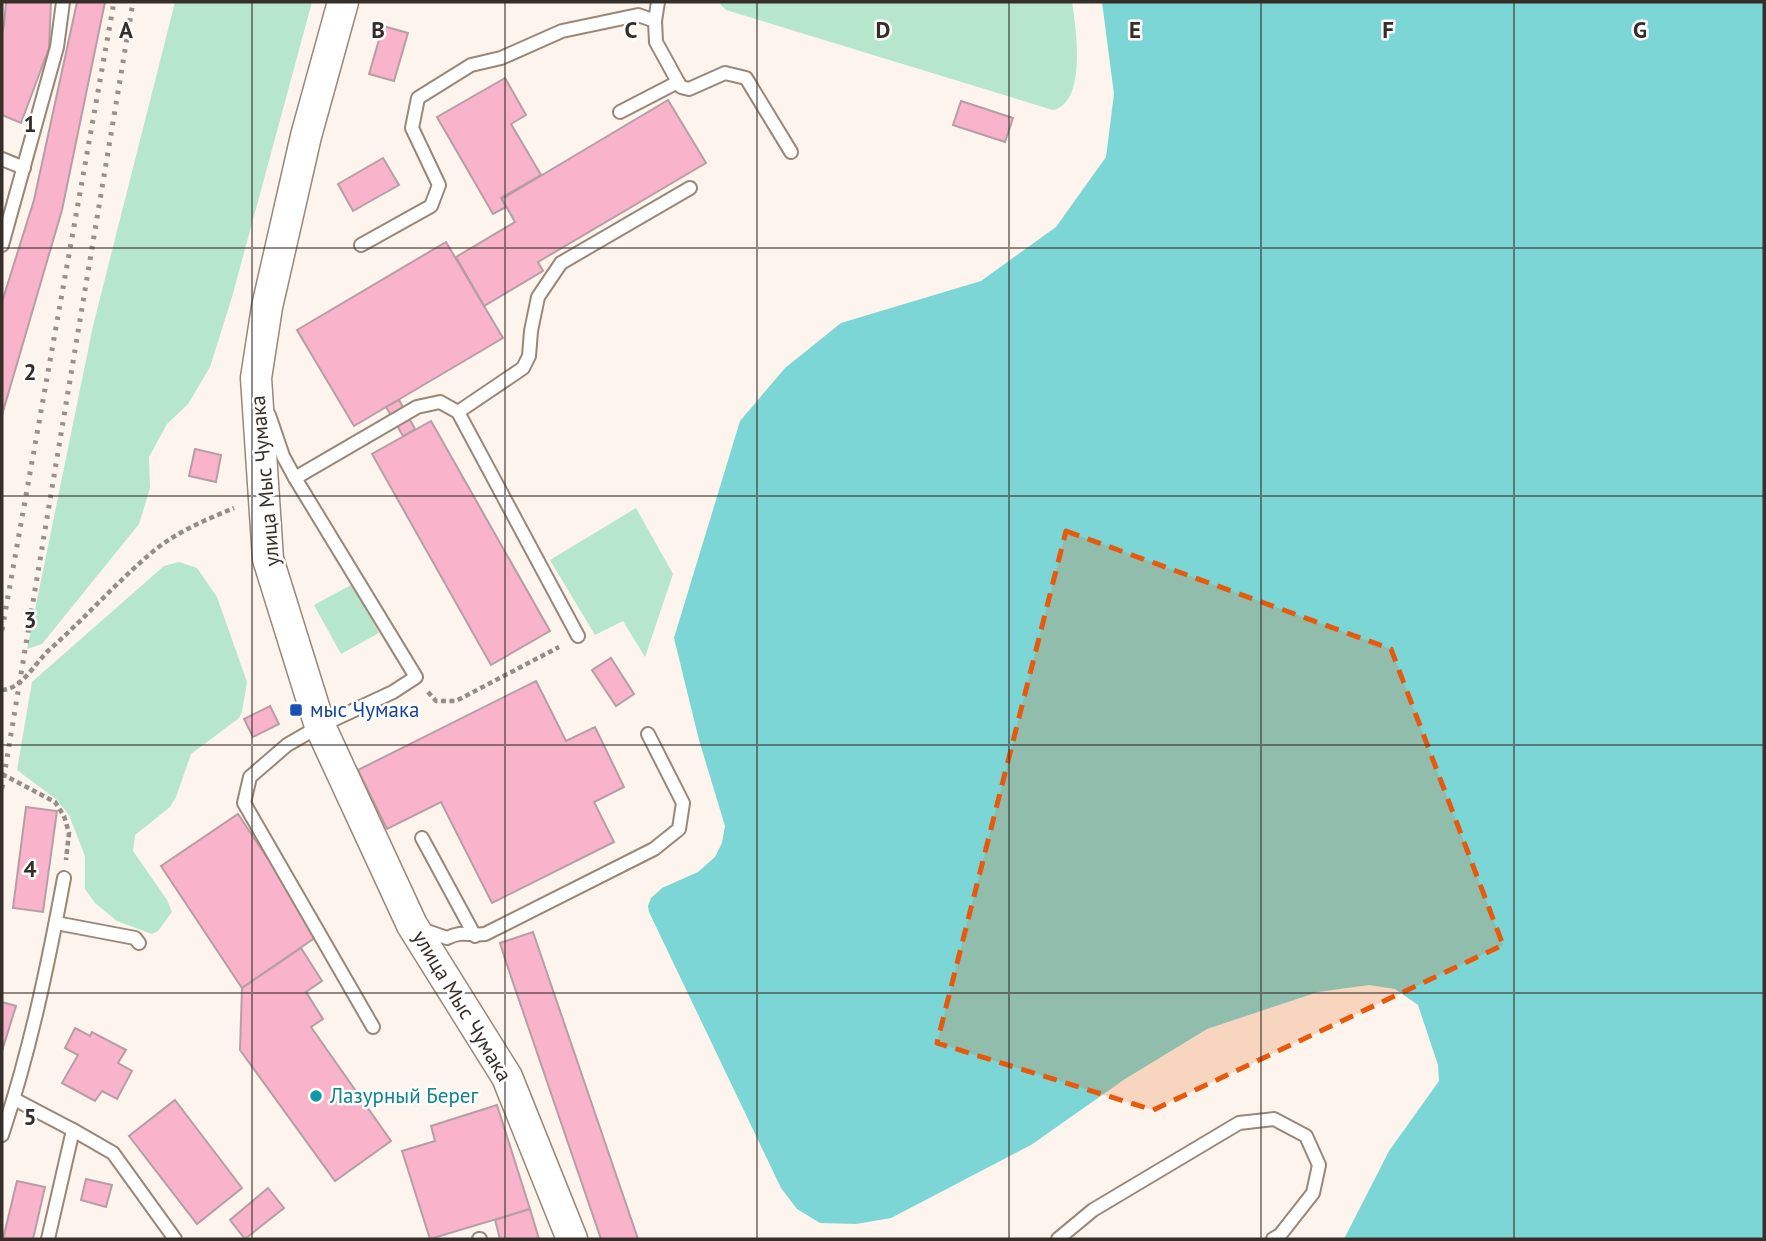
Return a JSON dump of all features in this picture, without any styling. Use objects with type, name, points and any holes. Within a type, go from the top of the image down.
[{"type":"street","name":"улица Мыс Чумака","points":[[343,2],[306,136],[267,307],[256,378],[268,559],[320,726],[412,925],[507,1077],[572,1239]]},
{"type":"lane","points":[[2,245],[57,47],[63,2]]},
{"type":"lane","points":[[658,2],[656,42],[681,87],[689,89],[725,73],[746,78],[791,152]]},
{"type":"lane","points":[[361,246],[430,206],[439,185],[412,128],[418,98],[471,65],[501,58],[562,31],[638,15],[655,21]]},
{"type":"lane","points":[[620,112],[678,82]]},
{"type":"lane","points":[[2,159],[24,168]]},
{"type":"lane","points":[[458,412],[523,368],[529,356],[538,297],[561,263],[690,188]]},
{"type":"lane","points":[[256,378],[284,456],[295,478],[416,677],[393,692],[320,726],[287,746],[250,777],[244,803],[373,1027]]},
{"type":"lane","points":[[295,478],[417,407],[440,402],[458,412],[579,636]]},
{"type":"lane","points":[[412,925],[447,938],[459,932],[475,936],[485,934],[654,849],[679,829],[683,803],[648,734]]},
{"type":"lane","points":[[422,838],[475,936]]},
{"type":"lane","points":[[2,1135],[45,981],[64,878]]},
{"type":"lane","points":[[55,923],[135,938],[139,943]]},
{"type":"lane","points":[[14,1099],[113,1153],[174,1239]]},
{"type":"lane","points":[[1058,1239],[1093,1210],[1239,1123],[1274,1119],[1306,1136],[1319,1165],[1313,1193],[1280,1236],[1273,1239]]},
{"type":"lane","points":[[48,1239],[73,1130]]},
{"type":"path","points":[[2,690],[18,685],[37,661],[151,553],[196,524],[264,495]]},
{"type":"path","points":[[416,677],[436,701],[456,701],[579,636]]},
{"type":"path","points":[[2,774],[55,803],[64,816],[69,833],[64,878]]},
{"type":"highlighted area","points":[[1066,531],[1391,649],[1503,945],[1153,1110],[937,1043]]},
{"type":"green space","points":[[175,2],[312,2],[232,297],[210,367],[188,404],[167,424],[149,457],[150,488],[139,524],[42,644],[27,649],[93,326]]},
{"type":"green space","points":[[718,2],[1072,2],[1077,45],[1075,79],[1064,104],[1053,110],[726,10]]},
{"type":"green space","points":[[636,508],[673,574],[645,657],[623,621],[595,635],[550,560]]},
{"type":"green space","points":[[179,562],[197,568],[217,597],[247,682],[239,718],[191,754],[170,807],[135,835],[133,851],[167,900],[172,912],[158,931],[152,934],[117,921],[95,903],[85,889],[85,856],[69,815],[56,799],[17,770],[32,682],[164,566]]},
{"type":"green space","points":[[353,584],[379,633],[341,654],[314,605]]},
{"type":"water","points":[[1102,2],[1764,2],[1764,1239],[1344,1239],[1389,1151],[1439,1081],[1438,1065],[1418,1005],[1395,989],[1369,985],[1318,992],[1207,1029],[1125,1079],[1031,1145],[891,1218],[856,1224],[820,1223],[797,1209],[781,1188],[649,912],[651,898],[662,888],[698,872],[715,857],[722,843],[725,826],[699,740],[674,638],[740,421],[785,368],[841,323],[981,281],[1056,227],[1106,157],[1114,94]]},
{"type":"building","points":[[6,2],[51,2],[49,48],[21,123],[2,115],[2,32]]},
{"type":"building","points":[[77,2],[105,2],[62,210],[2,415],[2,302],[34,200]]},
{"type":"building","points":[[383,26],[408,33],[394,81],[369,74]]},
{"type":"building","points":[[505,78],[526,115],[511,124],[541,175],[501,198],[506,207],[493,214],[437,117]]},
{"type":"building","points":[[668,100],[706,163],[538,262],[543,271],[484,306],[456,257],[515,222],[502,199]]},
{"type":"building","points":[[961,101],[1013,118],[1005,142],[953,125]]},
{"type":"building","points":[[383,158],[399,185],[353,211],[338,184]]},
{"type":"building","points":[[446,242],[503,338],[354,426],[297,330]]},
{"type":"building","points":[[399,400],[415,429],[403,436],[386,407]]},
{"type":"building","points":[[431,421],[550,631],[491,665],[372,454]]},
{"type":"building","points":[[195,449],[221,455],[216,482],[189,476]]},
{"type":"building","points":[[611,658],[634,694],[616,706],[592,670]]},
{"type":"building","points":[[536,681],[566,741],[595,727],[624,787],[594,802],[614,842],[492,903],[441,802],[387,829],[358,770]]},
{"type":"building","points":[[270,706],[279,724],[253,737],[244,719]]},
{"type":"building","points":[[26,807],[57,811],[43,912],[13,908]]},
{"type":"building","points":[[238,814],[319,935],[242,988],[161,866]]},
{"type":"building","points":[[533,932],[638,1239],[601,1239],[506,962],[500,943]]},
{"type":"building","name":"Лазурный Берег","points":[[301,948],[322,981],[306,992],[323,1019],[311,1027],[391,1141],[335,1181],[240,1050],[242,988]]},
{"type":"building","points":[[2,1002],[16,1006],[2,1051]]},
{"type":"building","points":[[75,1028],[90,1036],[92,1032],[126,1050],[118,1063],[132,1071],[117,1099],[102,1091],[95,1101],[62,1083],[78,1055],[65,1048]]},
{"type":"building","points":[[175,1100],[242,1188],[197,1224],[129,1136]]},
{"type":"building","points":[[497,1105],[530,1209],[430,1239],[402,1151],[435,1141],[431,1126]]},
{"type":"building","points":[[86,1179],[112,1185],[106,1207],[81,1200]]},
{"type":"building","points":[[17,1181],[45,1187],[33,1239],[3,1239]]},
{"type":"building","points":[[268,1188],[284,1208],[245,1239],[230,1220]]},
{"type":"building","points":[[530,1209],[539,1239],[500,1239],[495,1220]]},
{"type":"railway","points":[[2,630],[114,2]]},
{"type":"railway","points":[[2,788],[133,2]]},
{"type":"place","name":"мыс Чумака","points":[[296,710]]},
{"type":"place","name":"Лазурный Берег","points":[[316,1096]]}]
